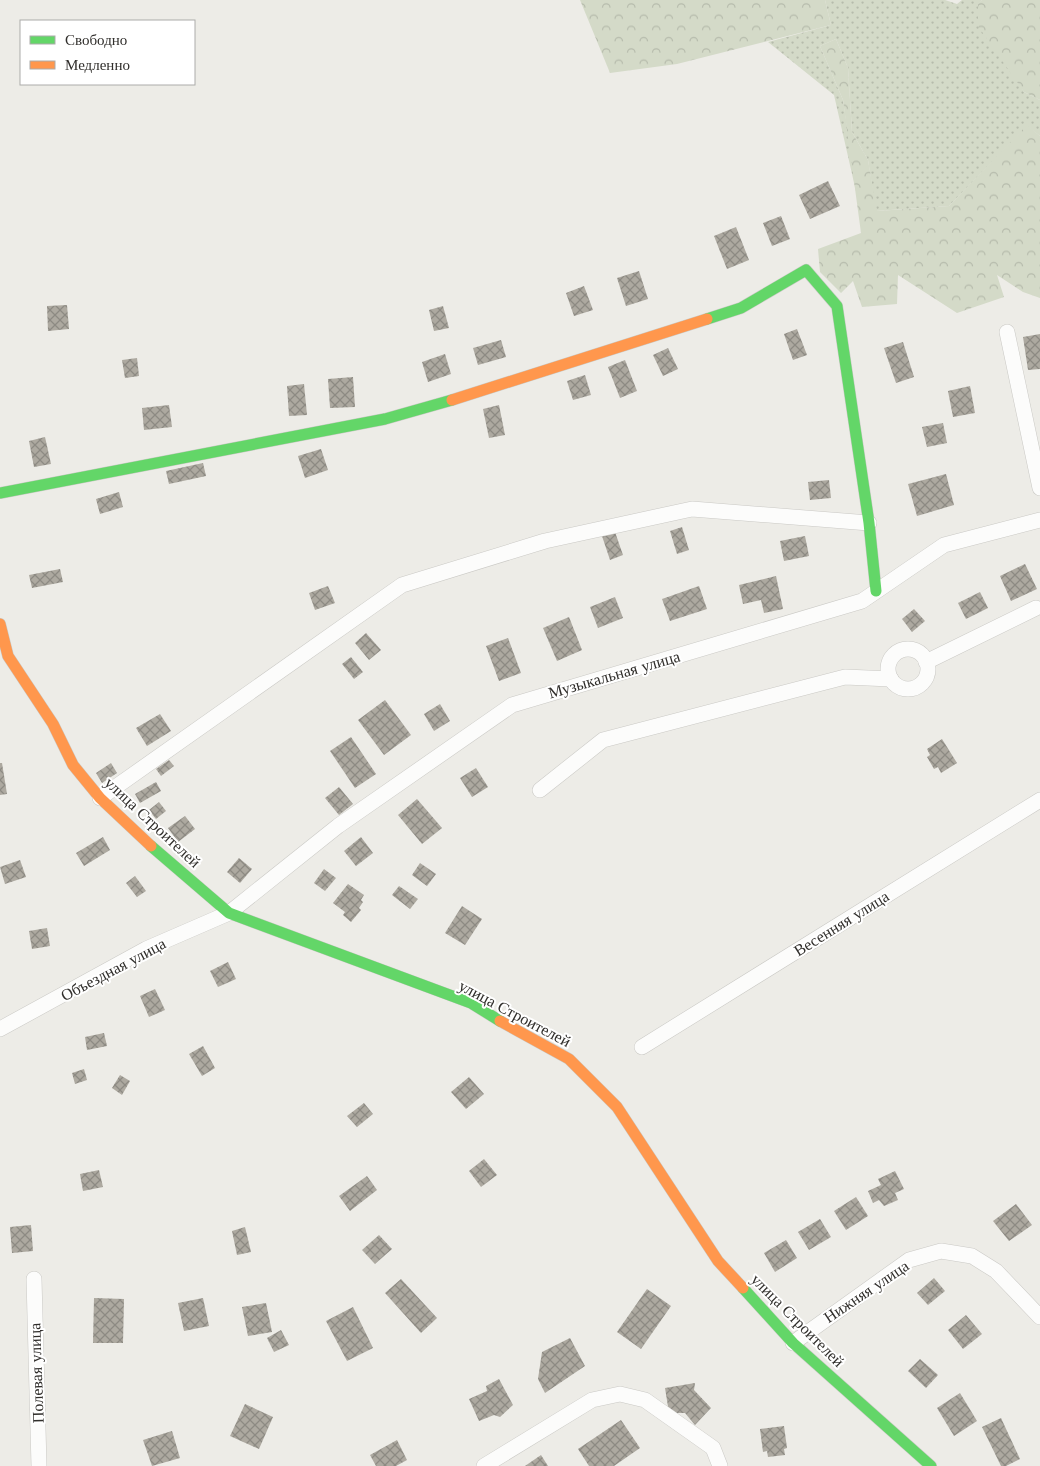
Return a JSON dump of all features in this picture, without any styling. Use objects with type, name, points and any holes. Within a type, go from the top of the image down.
[{"type":"street","points":[[0,493],[385,419],[515,381],[741,308],[806,270],[836,306],[869,523],[876,591]]},
{"type":"street","points":[[1006,332],[1040,488]]},
{"type":"street","points":[[100,798],[402,585],[545,541],[692,509],[869,523]]},
{"type":"street","name":"Музыкальная улица","points":[[229,914],[338,826],[512,705],[862,601],[944,545],[1040,520]]},
{"type":"street","points":[[926,662],[1036,608]]},
{"type":"street","name":"улица Строителей","points":[[0,624],[8,656],[54,724],[73,765],[100,798],[229,914],[470,1003],[522,1035],[569,1059],[617,1107],[718,1261],[793,1343],[931,1466]]},
{"type":"street","points":[[912,650],[918,652],[926,662],[927,675],[919,685],[907,689],[901,688],[891,679],[888,673],[890,660],[899,651],[912,650]]},
{"type":"street","points":[[540,790],[603,740],[845,677],[891,679]]},
{"type":"street","name":"Весенняя улица","points":[[642,1047],[1040,800]]},
{"type":"street","name":"Объездная улица","points":[[0,1029],[146,950],[229,914]]},
{"type":"street","name":"Нижняя улица","points":[[793,1343],[909,1260],[941,1251],[972,1256],[996,1271],[1040,1317]]},
{"type":"street","name":"Полевая улица","points":[[34,1279],[39,1466]]},
{"type":"street","points":[[484,1466],[592,1400],[620,1394],[645,1400],[713,1448],[720,1466]]},
{"type":"green space","points":[[580,0],[825,0],[831,25],[677,64],[610,73]]},
{"type":"green space","points":[[825,0],[945,0],[957,4],[962,0],[982,0],[978,5],[1024,92],[1040,100],[1040,136],[1027,126],[949,206],[876,211],[868,160],[852,132],[848,68],[836,39],[820,46],[843,100],[860,209],[834,95],[768,42],[831,25]]},
{"type":"green space","points":[[982,0],[1040,0],[1040,100],[1024,92],[978,26],[978,4]]},
{"type":"green space","points":[[836,39],[848,68],[852,132],[868,160],[877,211],[949,206],[1027,125],[1040,136],[1040,298],[1023,292],[997,275],[1004,297],[957,313],[898,275],[897,304],[862,307],[853,281],[841,293],[820,272],[818,249],[861,233],[843,100],[820,46]]},
{"type":"building","points":[[828,181],[840,206],[810,219],[799,195]]},
{"type":"building","points":[[781,216],[790,239],[772,246],[763,223]]},
{"type":"building","points":[[736,227],[749,260],[727,269],[714,236]]},
{"type":"building","points":[[639,271],[648,299],[626,306],[617,278]]},
{"type":"building","points":[[584,286],[593,310],[574,316],[566,293]]},
{"type":"building","points":[[67,305],[69,329],[48,331],[47,306]]},
{"type":"building","points":[[443,306],[449,328],[434,331],[429,310]]},
{"type":"building","points":[[797,329],[807,355],[793,360],[784,334]]},
{"type":"building","points":[[1040,334],[1040,369],[1028,370],[1023,337]]},
{"type":"building","points":[[501,340],[506,357],[478,365],[473,348]]},
{"type":"building","points":[[903,342],[914,377],[896,383],[884,348]]},
{"type":"building","points":[[668,348],[678,369],[663,376],[653,355]]},
{"type":"building","points":[[445,354],[451,374],[428,382],[422,362]]},
{"type":"building","points":[[137,358],[139,376],[125,378],[122,360]]},
{"type":"building","points":[[625,360],[637,391],[620,398],[608,367]]},
{"type":"building","points":[[585,375],[591,395],[573,400],[567,381]]},
{"type":"building","points":[[353,377],[355,407],[330,408],[328,379]]},
{"type":"building","points":[[304,384],[307,415],[289,416],[287,386]]},
{"type":"building","points":[[970,386],[975,413],[953,417],[948,391]]},
{"type":"building","points":[[169,405],[172,427],[144,430],[142,408]]},
{"type":"building","points":[[499,405],[505,435],[489,438],[483,409]]},
{"type":"building","points":[[943,423],[947,443],[927,447],[922,427]]},
{"type":"building","points":[[45,437],[51,464],[34,467],[29,441]]},
{"type":"building","points":[[321,449],[328,470],[305,478],[298,456]]},
{"type":"building","points":[[203,463],[206,476],[169,484],[166,471]]},
{"type":"building","points":[[946,474],[954,505],[917,516],[908,484]]},
{"type":"building","points":[[829,480],[831,498],[810,500],[808,482]]},
{"type":"building","points":[[119,492],[123,507],[100,514],[96,499]]},
{"type":"building","points":[[682,527],[689,550],[677,554],[670,531]]},
{"type":"building","points":[[615,532],[623,555],[610,560],[602,536]]},
{"type":"building","points":[[805,536],[809,556],[784,561],[780,541]]},
{"type":"building","points":[[1025,564],[1037,589],[1011,601],[1000,576]]},
{"type":"building","points":[[60,569],[63,582],[32,588],[29,575]]},
{"type":"building","points":[[776,576],[783,609],[764,613],[761,600],[743,604],[739,585]]},
{"type":"building","points":[[328,586],[335,603],[315,610],[309,593]]},
{"type":"building","points":[[699,586],[707,609],[670,621],[662,599]]},
{"type":"building","points":[[980,592],[988,608],[966,619],[958,603]]},
{"type":"building","points":[[615,597],[623,618],[598,628],[590,607]]},
{"type":"building","points":[[914,609],[925,621],[912,632],[902,619]]},
{"type":"building","points":[[569,617],[582,650],[557,661],[543,628]]},
{"type":"building","points":[[366,633],[381,650],[369,660],[355,643]]},
{"type":"building","points":[[508,638],[521,673],[499,681],[486,646]]},
{"type":"building","points":[[351,657],[363,672],[354,679],[342,664]]},
{"type":"building","points":[[385,700],[411,735],[384,755],[358,720]]},
{"type":"building","points":[[440,704],[450,721],[434,731],[424,714]]},
{"type":"building","points":[[160,714],[171,731],[147,746],[136,728]]},
{"type":"building","points":[[351,737],[376,774],[355,788],[330,751]]},
{"type":"building","points":[[942,739],[957,763],[941,773],[938,767],[934,769],[927,757],[930,755],[927,749]]},
{"type":"building","points":[[169,760],[174,766],[161,776],[156,769]]},
{"type":"building","points":[[0,763],[2,763],[7,794],[0,795]]},
{"type":"building","points":[[111,763],[117,773],[102,783],[96,773]]},
{"type":"building","points":[[476,768],[488,787],[472,797],[460,778]]},
{"type":"building","points":[[156,782],[161,791],[140,803],[135,794]]},
{"type":"building","points":[[339,787],[353,804],[339,815],[325,798]]},
{"type":"building","points":[[417,799],[442,828],[422,844],[398,815]]},
{"type":"building","points":[[159,802],[166,811],[156,819],[149,810]]},
{"type":"building","points":[[185,816],[195,829],[178,842],[168,828]]},
{"type":"building","points":[[103,837],[110,850],[84,866],[76,853]]},
{"type":"building","points":[[361,837],[373,853],[356,866],[344,851]]},
{"type":"building","points":[[239,858],[252,869],[240,883],[227,872]]},
{"type":"building","points":[[20,860],[26,877],[5,884],[0,867]]},
{"type":"building","points":[[420,863],[436,874],[427,886],[412,875]]},
{"type":"building","points":[[324,869],[336,878],[325,891],[314,883]]},
{"type":"building","points":[[135,876],[146,891],[137,897],[126,883]]},
{"type":"building","points":[[348,884],[364,895],[361,900],[363,902],[359,908],[361,910],[351,922],[343,915],[345,912],[333,903]]},
{"type":"building","points":[[399,886],[418,899],[410,909],[392,895]]},
{"type":"building","points":[[462,906],[482,919],[465,945],[445,933]]},
{"type":"building","points":[[47,928],[50,946],[32,949],[29,931]]},
{"type":"building","points":[[228,962],[236,979],[218,987],[210,971]]},
{"type":"building","points":[[155,989],[165,1010],[149,1017],[140,996]]},
{"type":"building","points":[[104,1033],[107,1046],[87,1050],[85,1037]]},
{"type":"building","points":[[203,1046],[215,1068],[202,1076],[189,1054]]},
{"type":"building","points":[[84,1069],[87,1080],[75,1084],[72,1073]]},
{"type":"building","points":[[120,1075],[130,1081],[122,1095],[112,1088]]},
{"type":"building","points":[[469,1077],[484,1094],[466,1109],[451,1092]]},
{"type":"building","points":[[364,1103],[373,1114],[357,1127],[347,1116]]},
{"type":"building","points":[[484,1159],[497,1175],[481,1187],[469,1171]]},
{"type":"building","points":[[99,1170],[103,1187],[83,1191],[80,1174]]},
{"type":"building","points":[[895,1171],[904,1189],[895,1193],[898,1200],[884,1206],[879,1200],[873,1203],[868,1191],[881,1185],[878,1179]]},
{"type":"building","points":[[367,1176],[377,1190],[350,1211],[339,1196]]},
{"type":"building","points":[[856,1197],[868,1216],[846,1230],[834,1211]]},
{"type":"building","points":[[1016,1204],[1032,1225],[1009,1241],[993,1221]]},
{"type":"building","points":[[820,1219],[831,1237],[809,1250],[798,1232]]},
{"type":"building","points":[[31,1225],[33,1251],[12,1253],[10,1227]]},
{"type":"building","points":[[245,1227],[251,1252],[237,1255],[232,1231]]},
{"type":"building","points":[[379,1235],[392,1249],[375,1264],[362,1250]]},
{"type":"building","points":[[786,1240],[797,1258],[775,1272],[764,1253]]},
{"type":"building","points":[[934,1278],[945,1291],[928,1305],[917,1293]]},
{"type":"building","points":[[401,1279],[437,1318],[421,1333],[385,1293]]},
{"type":"building","points":[[647,1289],[671,1306],[641,1349],[617,1332]]},
{"type":"building","points":[[94,1298],[124,1299],[123,1343],[93,1343]]},
{"type":"building","points":[[203,1298],[209,1326],[184,1331],[178,1303]]},
{"type":"building","points":[[266,1303],[272,1332],[248,1336],[242,1307]]},
{"type":"building","points":[[353,1307],[373,1348],[347,1361],[326,1321]]},
{"type":"building","points":[[966,1315],[982,1334],[963,1349],[948,1330]]},
{"type":"building","points":[[281,1330],[289,1345],[274,1352],[267,1338]]},
{"type":"building","points":[[570,1338],[585,1366],[545,1393],[538,1379],[542,1352]]},
{"type":"building","points":[[920,1359],[938,1375],[926,1388],[908,1371]]},
{"type":"building","points":[[499,1379],[513,1405],[500,1417],[494,1415],[479,1421],[469,1399],[487,1391],[486,1386]]},
{"type":"building","points":[[695,1383],[694,1390],[711,1408],[695,1425],[685,1413],[669,1413],[665,1388]]},
{"type":"building","points":[[960,1393],[977,1421],[954,1436],[937,1408]]},
{"type":"building","points":[[245,1404],[273,1417],[259,1449],[230,1436]]},
{"type":"building","points":[[1001,1418],[1020,1459],[1006,1466],[1001,1466],[982,1427]]},
{"type":"building","points":[[621,1420],[640,1448],[614,1466],[589,1466],[578,1449]]},
{"type":"building","points":[[784,1426],[787,1448],[784,1449],[785,1455],[768,1457],[767,1451],[763,1452],[760,1429]]},
{"type":"building","points":[[172,1431],[180,1458],[152,1466],[143,1440]]},
{"type":"building","points":[[397,1440],[407,1460],[396,1466],[376,1466],[370,1455]]},
{"type":"building","points":[[541,1455],[548,1466],[525,1466]]},
{"type":"traffic: fast","points":[[707,319],[741,308],[806,270],[837,306],[869,523],[876,591]]},
{"type":"traffic: fast","points":[[0,493],[385,419],[452,400]]},
{"type":"traffic: fast","points":[[151,846],[229,913],[471,1003],[500,1021]]},
{"type":"traffic: fast","points":[[743,1288],[793,1343],[931,1466]]},
{"type":"traffic: slow","points":[[452,400],[707,319]]},
{"type":"traffic: slow","points":[[0,624],[8,656],[53,724],[73,765],[100,798],[151,846]]},
{"type":"traffic: slow","points":[[500,1021],[569,1059],[617,1107],[718,1261],[743,1288]]}]
